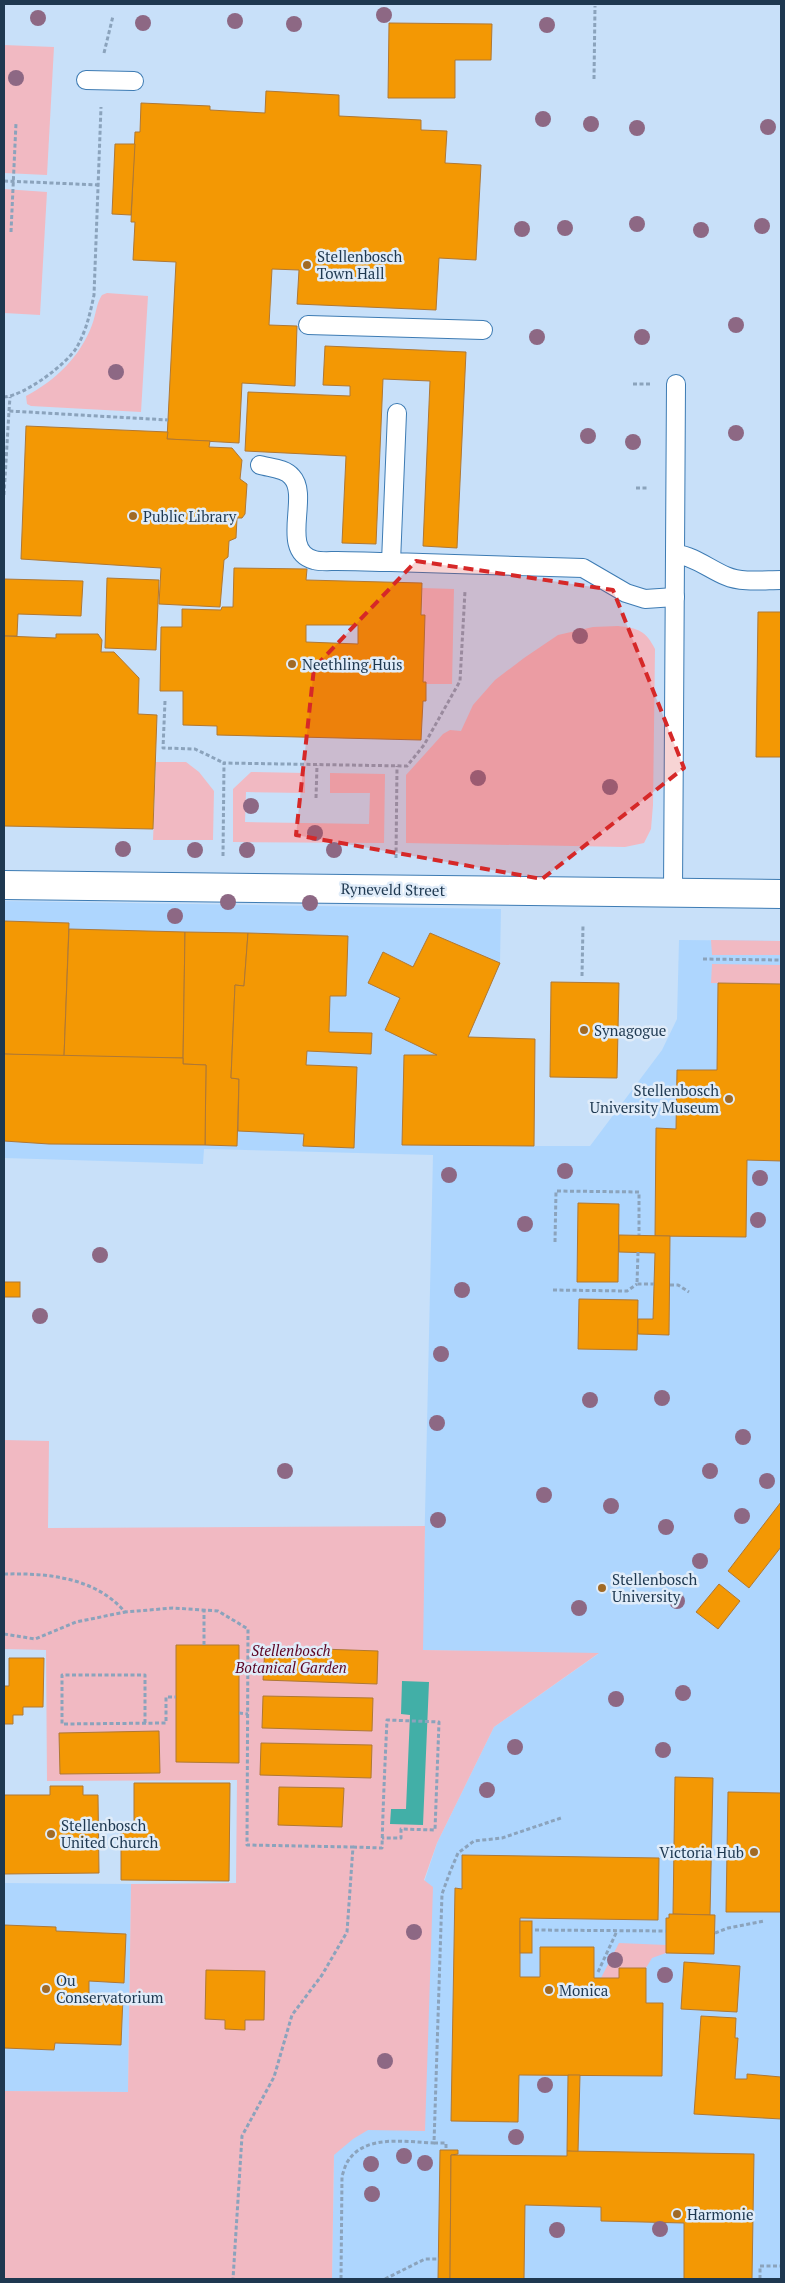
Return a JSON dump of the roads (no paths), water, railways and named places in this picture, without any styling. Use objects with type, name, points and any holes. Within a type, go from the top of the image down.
[{"type":"street","name":"Ryneveld Street","points":[[4,885],[781,894]]},
{"type":"lane","points":[[86,80],[134,81]]},
{"type":"lane","points":[[308,324],[483,330]]},
{"type":"lane","points":[[673,892],[676,384]]},
{"type":"lane","points":[[391,562],[398,412]]},
{"type":"lane","points":[[260,465],[285,471],[295,480],[297,490],[296,537],[303,554],[314,561],[583,568],[626,593],[645,599],[675,596]]},
{"type":"lane","points":[[676,554],[684,555],[728,577],[750,580],[781,580]]},
{"type":"place","name":"Stellenbosch Town Hall","points":[[307,265]]},
{"type":"place","name":"Public Library","points":[[133,516]]},
{"type":"place","name":"Neethling Huis","points":[[292,664]]},
{"type":"place","name":"Synagogue","points":[[584,1030]]},
{"type":"place","name":"Stellenbosch University Museum","points":[[729,1099]]},
{"type":"place","name":"Stellenbosch University","points":[[602,1588]]},
{"type":"place","name":"Stellenbosch United Church","points":[[51,1834]]},
{"type":"place","name":"Victoria Hub","points":[[754,1852]]},
{"type":"place","name":"Ou Conservatorium","points":[[46,1989]]},
{"type":"place","name":"Monica","points":[[549,1990]]},
{"type":"place","name":"Harmonie","points":[[677,2214]]},
{"type":"park label","name":"Stellenbosch Botanical Garden","points":[[291,1658]]}]
